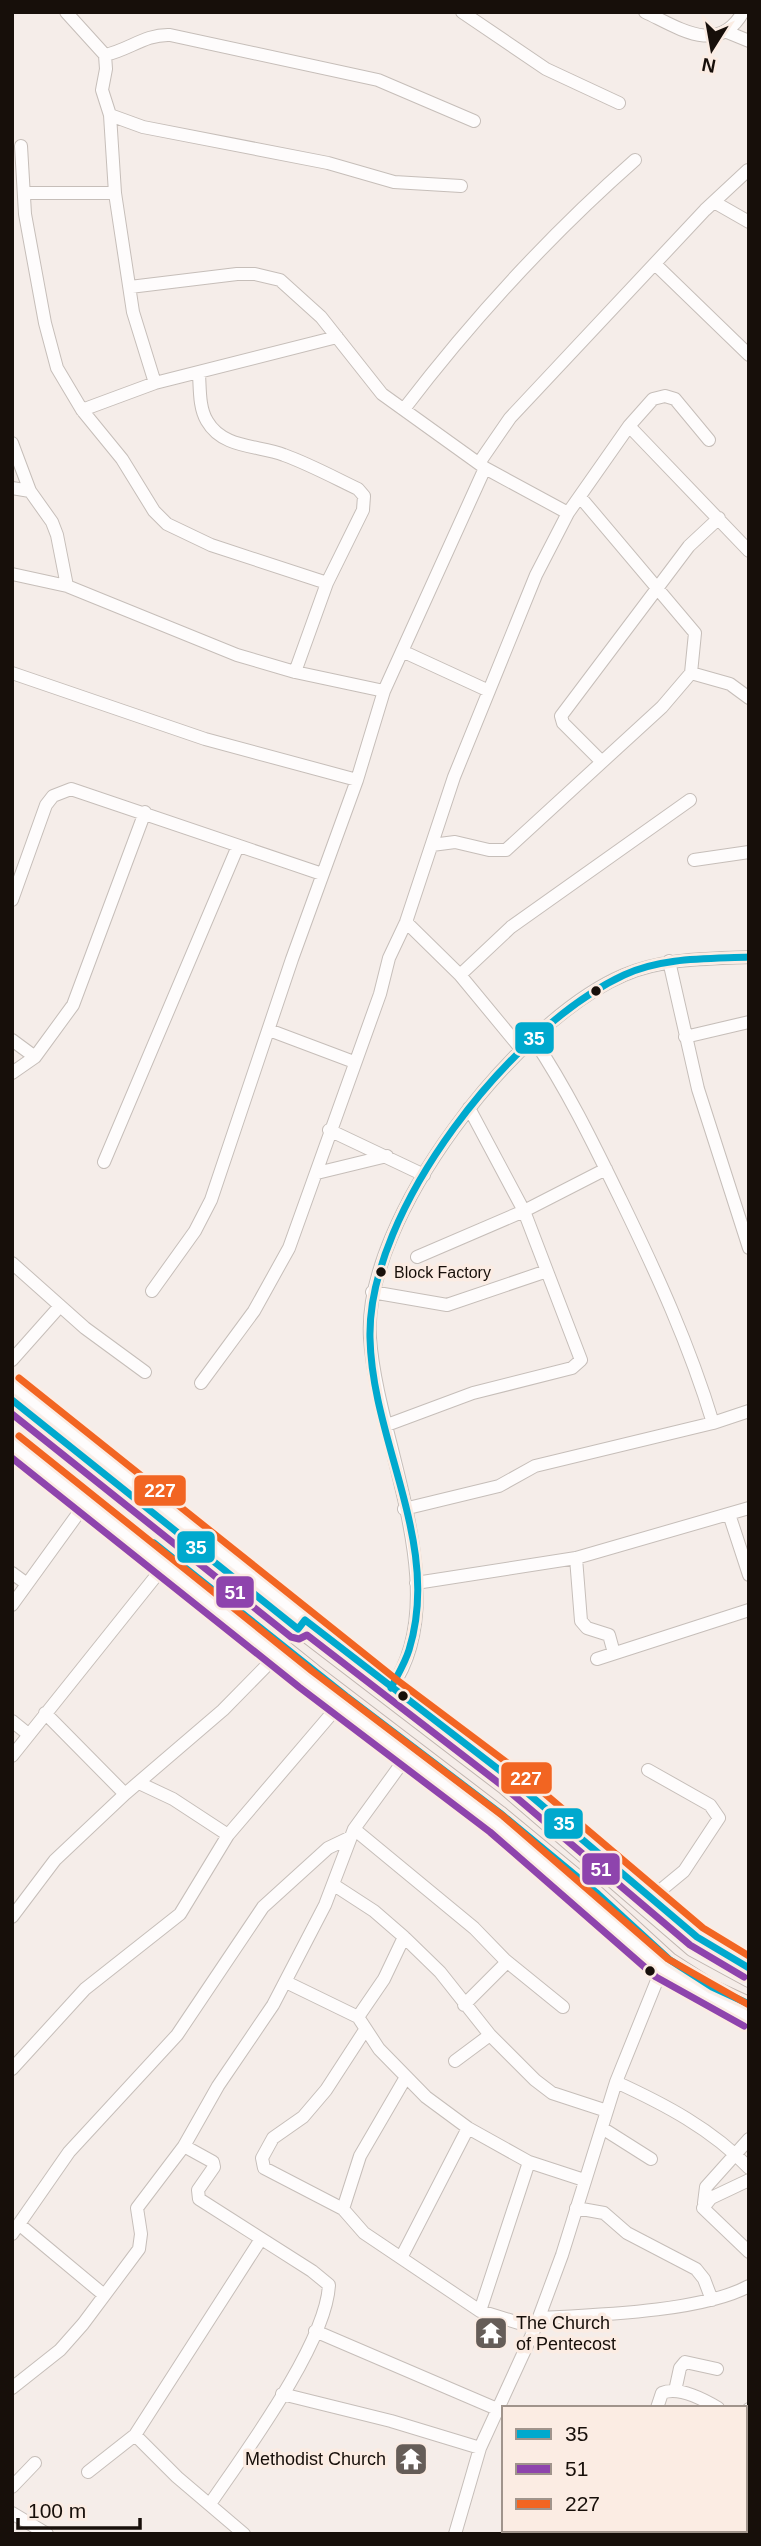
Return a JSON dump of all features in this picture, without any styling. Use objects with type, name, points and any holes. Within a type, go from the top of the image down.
[{"type":"main road","points":[[12,1400],[507,1783],[692,1949],[749,1980]]},
{"type":"main road","points":[[12,1429],[336,1688],[500,1813],[598,1894],[647,1949],[688,1972],[747,2015]]},
{"type":"street","points":[[66,12],[105,55],[106,69],[102,90],[110,115],[115,193],[134,312],[155,383]]},
{"type":"street","points":[[462,12],[546,69],[619,103]]},
{"type":"street","points":[[645,12],[699,35],[716,36],[727,32],[743,12]]},
{"type":"street","points":[[727,32],[749,41]]},
{"type":"street","points":[[105,55],[121,51],[146,37],[170,35],[378,80],[474,121]]},
{"type":"street","points":[[110,115],[143,127],[328,163],[394,182],[461,186]]},
{"type":"street","points":[[21,146],[25,214],[48,334],[57,368],[82,410],[122,459],[154,511],[167,524],[211,545],[327,583]]},
{"type":"street","points":[[404,409],[499,297],[581,211],[635,160]]},
{"type":"street","points":[[152,1291],[208,1208],[322,874],[357,780],[384,691],[482,466],[510,418],[714,202],[748,170]]},
{"type":"street","points":[[24,193],[115,193]]},
{"type":"street","points":[[714,202],[749,222]]},
{"type":"street","points":[[655,264],[749,355]]},
{"type":"street","points":[[130,287],[237,274],[270,276],[280,280],[321,317],[382,394],[482,466],[568,513]]},
{"type":"street","points":[[82,410],[155,383],[337,337]]},
{"type":"street","points":[[199,374],[203,413],[211,427],[239,445],[280,453],[302,462],[358,488],[363,496],[363,510],[327,583],[295,672]]},
{"type":"street","points":[[201,1383],[275,1279],[317,1173],[329,1130],[392,951],[406,922],[454,777],[536,575],[568,513],[629,426],[653,399],[675,399],[709,440]]},
{"type":"street","points":[[629,426],[749,551]]},
{"type":"street","points":[[12,443],[30,491],[52,522],[67,586]]},
{"type":"street","points":[[12,488],[30,491]]},
{"type":"street","points":[[432,845],[461,842],[489,850],[506,850],[662,707],[691,673],[695,634],[581,498]]},
{"type":"street","points":[[602,762],[563,723],[561,716],[690,546],[719,518]]},
{"type":"street","points":[[12,574],[67,586],[237,655],[295,672],[384,691]]},
{"type":"street","points":[[402,651],[489,691]]},
{"type":"street","points":[[12,673],[205,739],[357,780]]},
{"type":"street","points":[[691,673],[730,684],[749,698]]},
{"type":"street","points":[[12,900],[47,805],[53,796],[79,789],[322,874]]},
{"type":"street","points":[[460,975],[511,927],[690,800]]},
{"type":"street","points":[[12,1073],[34,1057],[73,1005],[145,812]]},
{"type":"street","points":[[104,1162],[238,846]]},
{"type":"street","points":[[694,860],[749,852]]},
{"type":"street","points":[[406,922],[460,975],[522,1050]]},
{"type":"street","points":[[391,1688],[399,1676],[414,1637],[416,1583],[370,1338],[372,1292],[386,1249],[424,1175],[469,1108],[522,1050],[564,1011],[594,990],[624,974],[669,961],[749,957]]},
{"type":"street","points":[[669,961],[685,1037],[715,1146],[749,1248]]},
{"type":"street","points":[[685,1037],[749,1022]]},
{"type":"street","points":[[269,1030],[354,1062]]},
{"type":"street","points":[[12,1040],[34,1057]]},
{"type":"street","points":[[534,1040],[566,1091],[687,1339],[713,1423]]},
{"type":"street","points":[[387,1424],[473,1393],[579,1365],[581,1360],[524,1211],[469,1108]]},
{"type":"street","points":[[329,1130],[424,1175]]},
{"type":"street","points":[[317,1173],[387,1156]]},
{"type":"street","points":[[417,1257],[524,1211],[606,1170]]},
{"type":"street","points":[[12,1263],[60,1306],[145,1372]]},
{"type":"street","points":[[372,1292],[447,1305],[547,1271]]},
{"type":"street","points":[[12,1360],[60,1306]]},
{"type":"street","points":[[12,1386],[302,1625],[391,1688],[710,1947],[749,1968]]},
{"type":"street","points":[[404,1509],[499,1486],[543,1464],[713,1423],[749,1411]]},
{"type":"street","points":[[12,1444],[276,1656],[498,1824],[647,1949],[662,1968],[747,2015]]},
{"type":"street","points":[[12,1605],[85,1504]]},
{"type":"street","points":[[416,1583],[576,1558],[749,1508]]},
{"type":"street","points":[[729,1514],[749,1575]]},
{"type":"street","points":[[576,1558],[581,1621],[587,1628],[609,1635],[614,1653]]},
{"type":"street","points":[[12,1756],[164,1566]]},
{"type":"street","points":[[12,1573],[27,1584]]},
{"type":"street","points":[[597,1659],[749,1610]]},
{"type":"street","points":[[12,1917],[50,1865],[125,1794],[223,1710],[276,1656]]},
{"type":"street","points":[[12,2069],[85,1989],[180,1914],[228,1835],[339,1705]]},
{"type":"street","points":[[45,1713],[125,1794]]},
{"type":"street","points":[[12,1721],[28,1734]]},
{"type":"street","points":[[12,2388],[60,2350],[139,2249],[141,2234],[137,2208],[184,2146],[218,2086],[286,1982],[334,1885],[353,1833],[407,1756]]},
{"type":"street","points":[[648,1770],[710,1805],[719,1818],[684,1871],[650,1899]]},
{"type":"street","points":[[139,1783],[173,1799],[228,1835]]},
{"type":"street","points":[[353,1833],[474,1928],[505,1960],[563,2007]]},
{"type":"street","points":[[104,2295],[16,2230],[69,2152],[177,2035],[263,1907],[328,1848],[353,1833]]},
{"type":"street","points":[[334,1885],[374,1911],[404,1937],[440,1972],[490,2035],[544,2088],[607,2111]]},
{"type":"street","points":[[358,2018],[384,1979],[404,1937]]},
{"type":"street","points":[[464,2005],[505,1964],[505,1960]]},
{"type":"street","points":[[455,2534],[480,2448],[522,2363],[616,2082],[662,1968]]},
{"type":"street","points":[[286,1982],[358,2018],[405,2077],[426,2098],[468,2128],[529,2162],[584,2180]]},
{"type":"street","points":[[365,2030],[326,2090],[303,2117],[273,2138],[262,2158],[264,2168],[342,2209],[364,2233],[402,2256],[419,2271],[480,2311],[537,2323],[712,2300],[749,2286]]},
{"type":"street","points":[[455,2061],[490,2035]]},
{"type":"street","points":[[342,2209],[360,2156],[405,2077]]},
{"type":"street","points":[[616,2082],[693,2122],[735,2153],[749,2168]]},
{"type":"street","points":[[402,2256],[468,2128]]},
{"type":"street","points":[[602,2128],[651,2159]]},
{"type":"street","points":[[749,2138],[706,2186],[704,2203],[705,2214],[749,2252]]},
{"type":"street","points":[[184,2146],[213,2162],[214,2167],[198,2190],[199,2199],[329,2285],[315,2331],[282,2394],[210,2504]]},
{"type":"street","points":[[480,2311],[529,2162]]},
{"type":"street","points":[[704,2203],[749,2180]]},
{"type":"street","points":[[576,2208],[604,2213],[627,2233],[696,2269],[704,2278],[712,2300]]},
{"type":"street","points":[[88,2472],[135,2435],[261,2239]]},
{"type":"street","points":[[315,2331],[497,2409]]},
{"type":"street","points":[[675,2391],[680,2368],[685,2362],[717,2369]]},
{"type":"street","points":[[658,2406],[662,2393],[675,2391],[713,2406]]},
{"type":"street","points":[[282,2394],[391,2421],[480,2448]]},
{"type":"street","points":[[135,2435],[177,2477],[244,2534]]},
{"type":"street","points":[[12,2487],[35,2463]]},
{"type":"street","points":[[12,2513],[47,2534]]},
{"type":"transit line","name":"35","points":[[391,1688],[409,1650],[417,1611],[417,1572],[412,1533],[382,1416],[370,1338],[375,1288],[393,1235],[420,1181],[454,1128],[494,1079],[537,1036],[581,1000],[624,975],[654,965],[685,960],[749,957]]},
{"type":"transit line","name":"227","points":[[19,1378],[397,1680],[518,1771],[703,1928],[749,1956]]},
{"type":"transit line","name":"35","points":[[12,1400],[298,1629],[305,1620],[511,1779],[697,1937],[749,1968]]},
{"type":"transit line","name":"51","points":[[12,1414],[291,1637],[299,1639],[307,1635],[504,1787],[690,1945],[744,1977]]},
{"type":"transit line","name":"227","points":[[19,1436],[312,1671],[503,1816],[668,1959],[749,2005]]},
{"type":"transit line","name":"51","points":[[12,1458],[299,1687],[490,1832],[656,1977],[744,2026]]},
{"type":"transit line","name":"35","points":[[154,1543],[346,1696],[500,1813],[598,1894],[670,1960],[712,1987],[749,2004]]},
{"type":"place","name":"Block Factory","points":[[381,1272]]},
{"type":"place","name":"The Church of Pentecost","points":[[491,2333]]},
{"type":"place","name":"Methodist Church","points":[[411,2459]]}]
